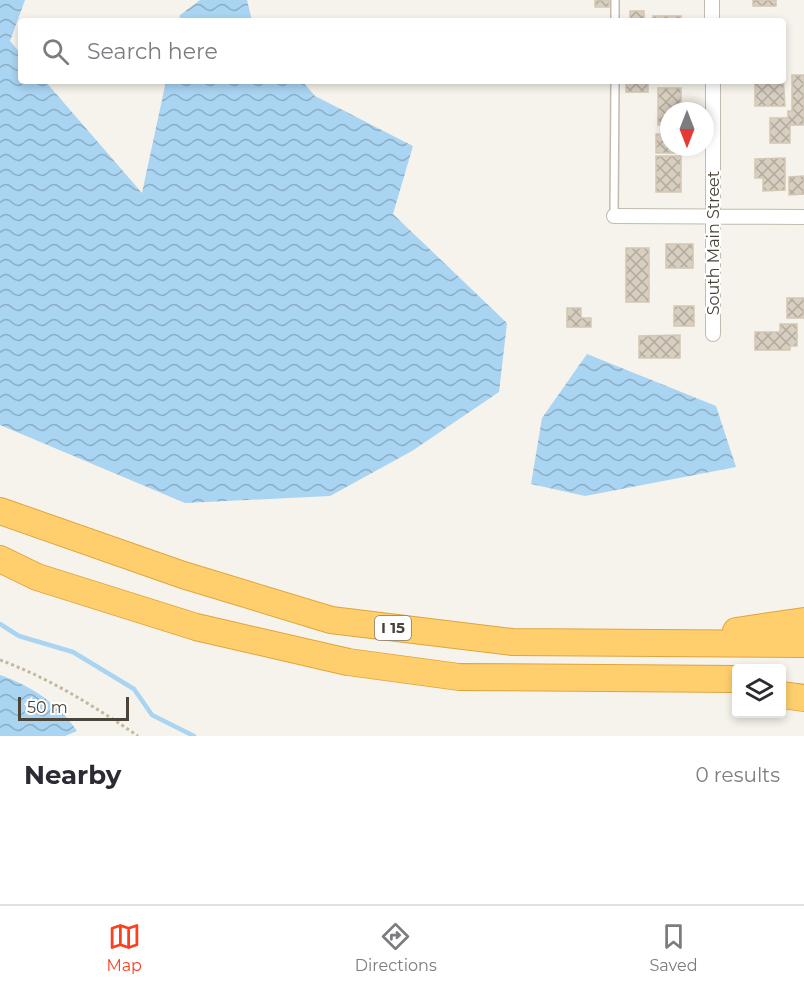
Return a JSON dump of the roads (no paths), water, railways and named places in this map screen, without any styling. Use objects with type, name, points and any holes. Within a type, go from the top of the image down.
[{"type":"highway","name":"I 15","points":[[0,511],[183,575],[331,620],[512,642],[804,644]]},
{"type":"highway","points":[[0,559],[37,577],[196,627],[348,662],[459,677],[732,679]]},
{"type":"highway","points":[[653,644],[804,621]]},
{"type":"highway","points":[[605,678],[732,691]]},
{"type":"highway","points":[[786,680],[804,680]]},
{"type":"highway","points":[[786,696],[804,698]]},
{"type":"street","points":[[712,0],[712,18]]},
{"type":"street","name":"South Main Street","points":[[713,84],[713,334]]},
{"type":"street","points":[[614,216],[804,217]]},
{"type":"lane","points":[[615,0],[615,18]]},
{"type":"lane","points":[[614,216],[615,84]]},
{"type":"water","points":[[0,0],[25,0],[10,41],[18,50],[18,84],[48,84],[142,193],[165,84],[305,84],[315,96],[413,146],[393,214],[507,323],[499,392],[412,451],[330,496],[185,503],[0,425]]},
{"type":"water","points":[[200,0],[247,0],[251,18],[180,18],[180,15]]},
{"type":"water","points":[[587,354],[716,406],[736,467],[585,496],[531,484],[542,418]]},
{"type":"water","points":[[0,675],[33,690],[53,704],[77,731],[65,736],[0,736]]},
{"type":"waterway","points":[[0,624],[19,636],[73,652],[134,689],[152,715],[194,736]]}]
